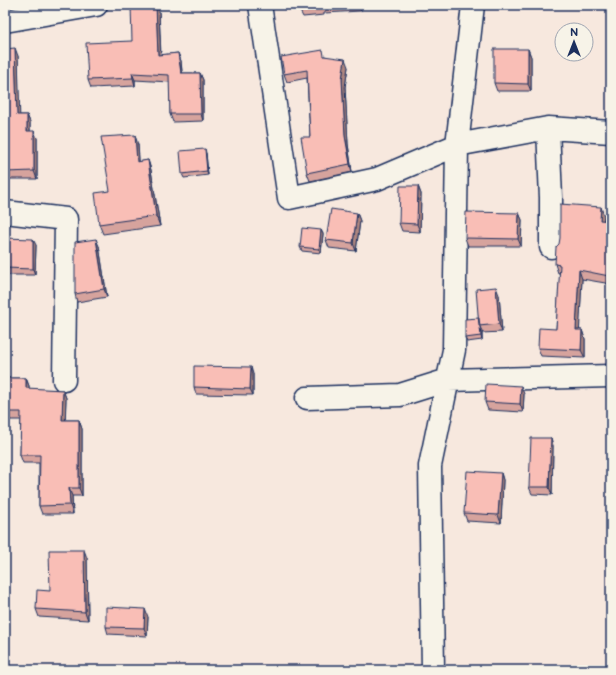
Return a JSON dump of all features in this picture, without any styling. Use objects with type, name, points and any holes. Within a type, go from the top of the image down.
[{"type":"street","points":[[5,21],[96,5]]},
{"type":"street","points":[[260,5],[289,198],[377,179],[457,145],[548,128],[611,132]]},
{"type":"street","points":[[433,670],[430,466],[454,350],[457,145],[474,5]]},
{"type":"street","points":[[548,128],[551,198],[551,247]]},
{"type":"street","points":[[5,212],[66,219],[64,380]]},
{"type":"street","points":[[307,398],[400,395],[448,380],[611,376]]},
{"type":"building","points":[[131,5],[156,5],[158,55],[178,53],[181,73],[200,73],[201,114],[170,114],[169,75],[132,73],[133,78],[88,80],[86,43],[132,41]]},
{"type":"building","points":[[300,5],[342,5],[300,11]]},
{"type":"building","points":[[15,48],[17,115],[27,115],[27,131],[34,131],[34,171],[5,172],[5,49]]},
{"type":"building","points":[[494,49],[528,49],[528,84],[494,83]]},
{"type":"building","points":[[323,50],[324,56],[345,59],[342,79],[345,136],[350,164],[307,173],[301,137],[310,137],[307,70],[284,74],[281,57]]},
{"type":"building","points":[[135,135],[137,162],[148,160],[156,216],[99,224],[95,193],[110,191],[101,137]]},
{"type":"building","points":[[205,149],[207,171],[182,174],[180,151]]},
{"type":"building","points":[[400,186],[418,186],[417,224],[399,223]]},
{"type":"building","points":[[560,204],[601,207],[600,220],[611,221],[609,276],[579,270],[576,330],[582,330],[581,350],[538,348],[539,328],[556,329],[560,265],[555,264],[556,247],[559,244],[560,238]]},
{"type":"building","points":[[331,209],[357,213],[353,243],[326,240]]},
{"type":"building","points":[[466,212],[519,213],[518,239],[465,238]]},
{"type":"building","points":[[302,228],[321,230],[319,249],[300,247]]},
{"type":"building","points":[[5,238],[33,239],[33,269],[5,268]]},
{"type":"building","points":[[96,239],[104,289],[75,294],[75,242]]},
{"type":"building","points":[[496,287],[499,324],[479,326],[476,289]]},
{"type":"building","points":[[479,318],[481,336],[465,338],[465,319]]},
{"type":"building","points":[[194,366],[251,367],[250,389],[194,387]]},
{"type":"building","points":[[5,378],[26,378],[26,388],[63,390],[62,420],[79,420],[79,488],[69,488],[70,505],[39,506],[40,455],[20,455],[21,412],[5,412]]},
{"type":"building","points":[[486,384],[521,386],[520,404],[485,402]]},
{"type":"building","points":[[531,438],[551,438],[549,487],[529,487]]},
{"type":"building","points":[[467,471],[501,473],[498,515],[464,513]]},
{"type":"building","points":[[49,550],[84,550],[85,612],[36,609],[37,590],[50,591]]},
{"type":"building","points":[[106,607],[145,609],[144,628],[106,627]]}]
